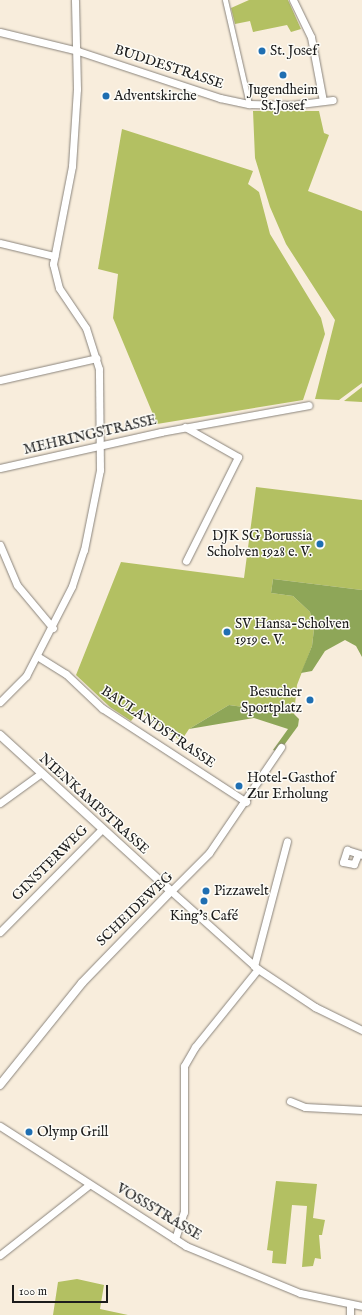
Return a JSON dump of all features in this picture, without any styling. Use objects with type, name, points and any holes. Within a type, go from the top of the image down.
[{"type":"street","points":[[0,702],[26,676],[53,628],[84,550],[102,447],[102,393],[96,358],[86,328],[54,276],[54,256],[72,166],[78,51],[75,0]]},
{"type":"street","points":[[225,0],[249,104]]},
{"type":"street","points":[[293,0],[311,37],[323,102]]},
{"type":"street","name":"BUDDESTRASSE","points":[[0,32],[78,51],[197,92],[249,104],[323,102],[333,100]]},
{"type":"street","points":[[0,243],[54,256]]},
{"type":"street","points":[[0,380],[96,358]]},
{"type":"street","name":"MEHRINGSTRASSE","points":[[0,468],[102,447],[185,427],[309,405]]},
{"type":"street","points":[[185,427],[238,457],[186,561]]},
{"type":"street","points":[[0,545],[17,585],[53,628]]},
{"type":"street","name":"BAULANDSTRASSE","points":[[38,656],[66,674],[102,708],[246,802]]},
{"type":"street","name":"NIENKAMPSTRASSE","points":[[0,735],[40,774],[171,891]]},
{"type":"street","name":"SCHEIDEWEG","points":[[0,1085],[86,978],[171,891],[198,866],[246,802],[282,747]]},
{"type":"street","points":[[0,803],[40,774]]},
{"type":"street","name":"GINSTERWEG","points":[[0,932],[102,829]]},
{"type":"street","points":[[175,1239],[184,1212],[184,1066],[195,1047],[256,968],[288,840]]},
{"type":"street","points":[[171,891],[256,968],[316,1007],[362,1030]]},
{"type":"street","points":[[290,1101],[305,1107],[362,1110]]},
{"type":"street","name":"VOSSSTRASSE","points":[[0,1126],[89,1185],[175,1239],[300,1293],[350,1305],[362,1306]]},
{"type":"street","points":[[0,1255],[89,1185]]},
{"type":"street","points":[[350,1305],[350,1315]]},
{"type":"green space","points":[[249,0],[288,0],[301,29],[291,32],[287,25],[253,32],[250,21],[235,24],[231,8]]},
{"type":"green space","points":[[253,111],[319,111],[324,133],[329,135],[308,191],[362,211],[362,383],[339,400],[315,399],[335,320],[286,244],[270,207],[255,158]]},
{"type":"green space","points":[[122,129],[253,171],[248,184],[259,192],[270,234],[321,318],[325,334],[303,400],[157,424],[113,318],[118,274],[98,269]]},
{"type":"green space","points":[[362,387],[362,402],[344,401]]},
{"type":"green space","points":[[256,487],[362,500],[362,590],[273,579],[271,593],[293,596],[310,612],[314,629],[312,646],[297,685],[294,714],[229,705],[189,729],[181,741],[139,711],[131,721],[110,707],[76,675],[121,562],[244,578]]},
{"type":"green space","points":[[273,579],[362,590],[362,657],[356,646],[345,640],[325,651],[312,671],[301,673],[312,646],[314,629],[310,612],[293,596],[271,593]]},
{"type":"green space","points":[[229,705],[294,714],[299,719],[298,726],[279,752],[273,750],[288,729],[254,718],[189,729]]},
{"type":"green space","points":[[276,1181],[317,1184],[313,1218],[325,1220],[322,1235],[319,1235],[321,1259],[315,1258],[313,1266],[302,1267],[307,1206],[292,1205],[286,1264],[272,1263],[273,1251],[267,1250]]},
{"type":"green space","points":[[77,1279],[104,1285],[100,1309],[128,1315],[53,1315],[58,1282]]},
{"type":"place","name":"St. Josef","points":[[262,51]]},
{"type":"place","name":"Jugendheim St.Josef","points":[[283,75]]},
{"type":"place","name":"Adventskirche","points":[[106,96]]},
{"type":"place","name":"DJK SG Borussia Scholven 1928 e. V.","points":[[320,544]]},
{"type":"place","name":"SV Hansa-Scholven 1919 e. V.","points":[[227,632]]},
{"type":"place","name":"Besucher Sportplatz","points":[[310,700]]},
{"type":"place","name":"Hotel-Gasthof Zur Erholung","points":[[239,786]]},
{"type":"place","name":"Pizzawelt","points":[[206,891]]},
{"type":"place","name":"King's Café","points":[[204,901]]},
{"type":"place","name":"Olymp Grill","points":[[29,1132]]}]
